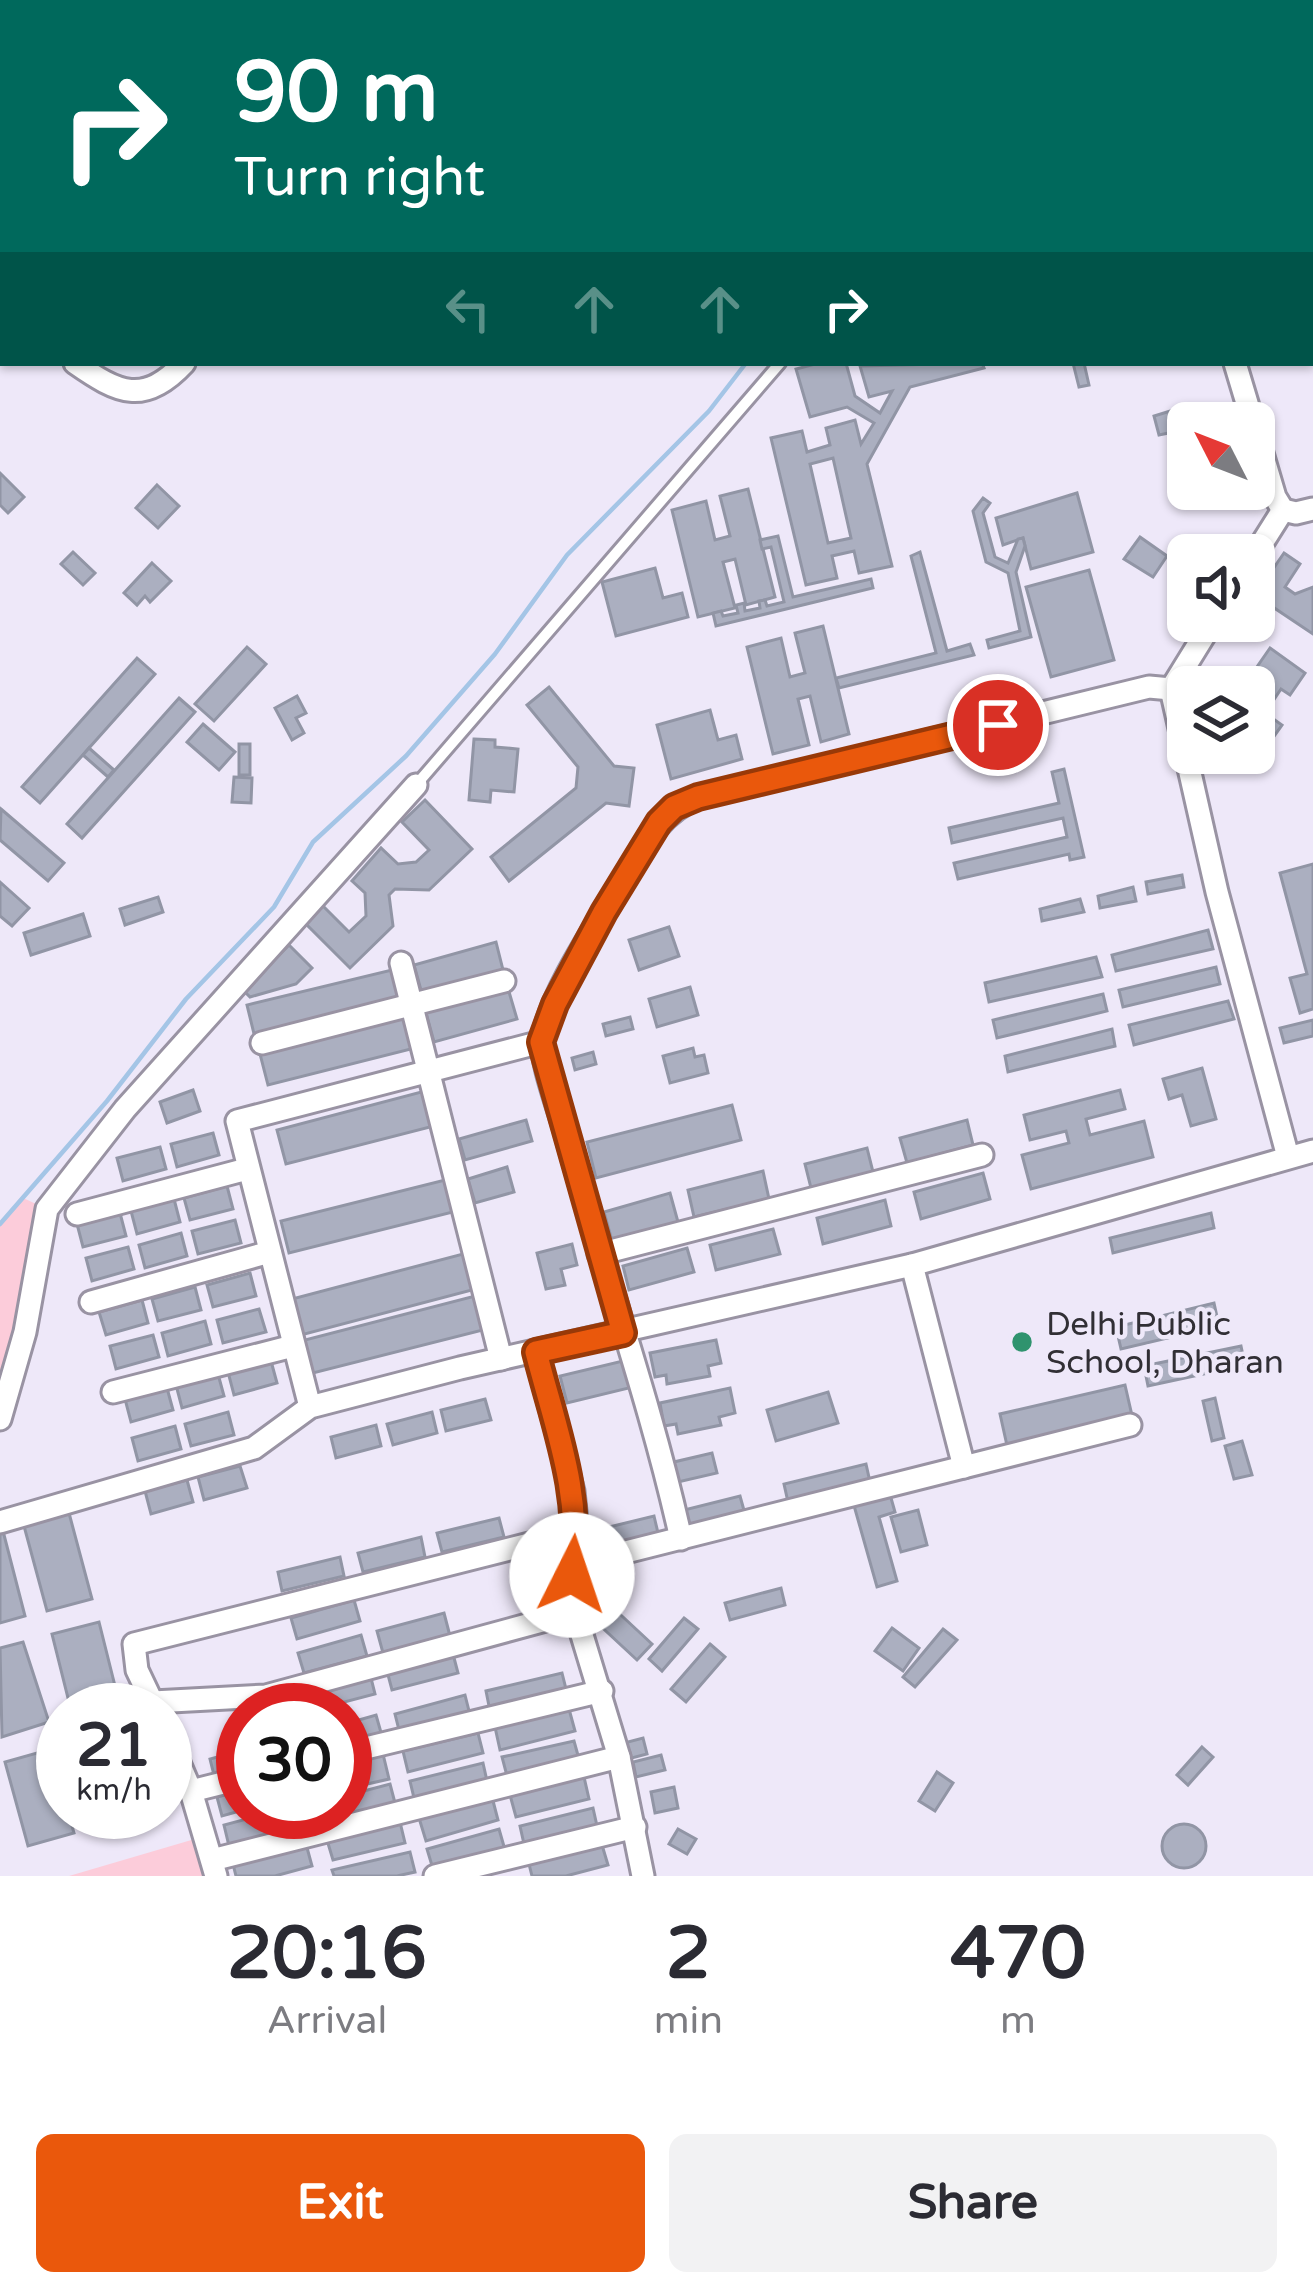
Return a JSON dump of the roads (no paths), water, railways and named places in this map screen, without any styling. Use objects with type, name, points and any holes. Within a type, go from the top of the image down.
[{"type":"street","points":[[79,366],[109,387],[144,392],[169,379],[181,366]]},
{"type":"street","points":[[1236,366],[1247,402]]},
{"type":"street","points":[[1275,497],[1283,510],[1313,509]]},
{"type":"street","points":[[1268,534],[1283,510]]},
{"type":"street","points":[[681,1539],[668,1478],[598,1254],[541,1042],[555,1004],[604,912],[659,822],[674,807],[698,797],[1149,687],[1167,688]]},
{"type":"street","points":[[1190,774],[1288,1157]]},
{"type":"street","points":[[0,1419],[25,1332],[47,1209],[125,1109],[416,785]]},
{"type":"street","points":[[401,963],[501,1359]]},
{"type":"street","points":[[262,1043],[504,981]]},
{"type":"street","points":[[310,1407],[237,1121],[541,1042]]},
{"type":"street","points":[[0,1522],[254,1448],[310,1407],[912,1265],[1313,1151]]},
{"type":"street","points":[[598,1254],[982,1155]]},
{"type":"street","points":[[77,1214],[248,1169]]},
{"type":"street","points":[[91,1302],[270,1252]]},
{"type":"street","points":[[912,1265],[964,1467]]},
{"type":"street","points":[[112,1392],[293,1346]]},
{"type":"street","points":[[536,1352],[573,1491],[575,1612],[602,1691],[643,1876]]},
{"type":"street","points":[[602,1558],[1130,1425]]},
{"type":"street","points":[[144,1683],[134,1644],[577,1532]]},
{"type":"street","points":[[192,1703],[266,1696],[575,1612]]},
{"type":"street","points":[[372,1746],[602,1691]]},
{"type":"street","points":[[192,1794],[214,1868],[619,1757]]},
{"type":"street","points":[[435,1876],[635,1828]]},
{"type":"lane","points":[[416,785],[777,366]]},
{"type":"waterway","points":[[0,1224],[107,1101],[186,999],[274,907],[313,842],[406,756],[495,654],[567,555],[709,411],[744,366]]},
{"type":"place","name":"Delhi Public School, Dharan","points":[[1022,1342]]}]
